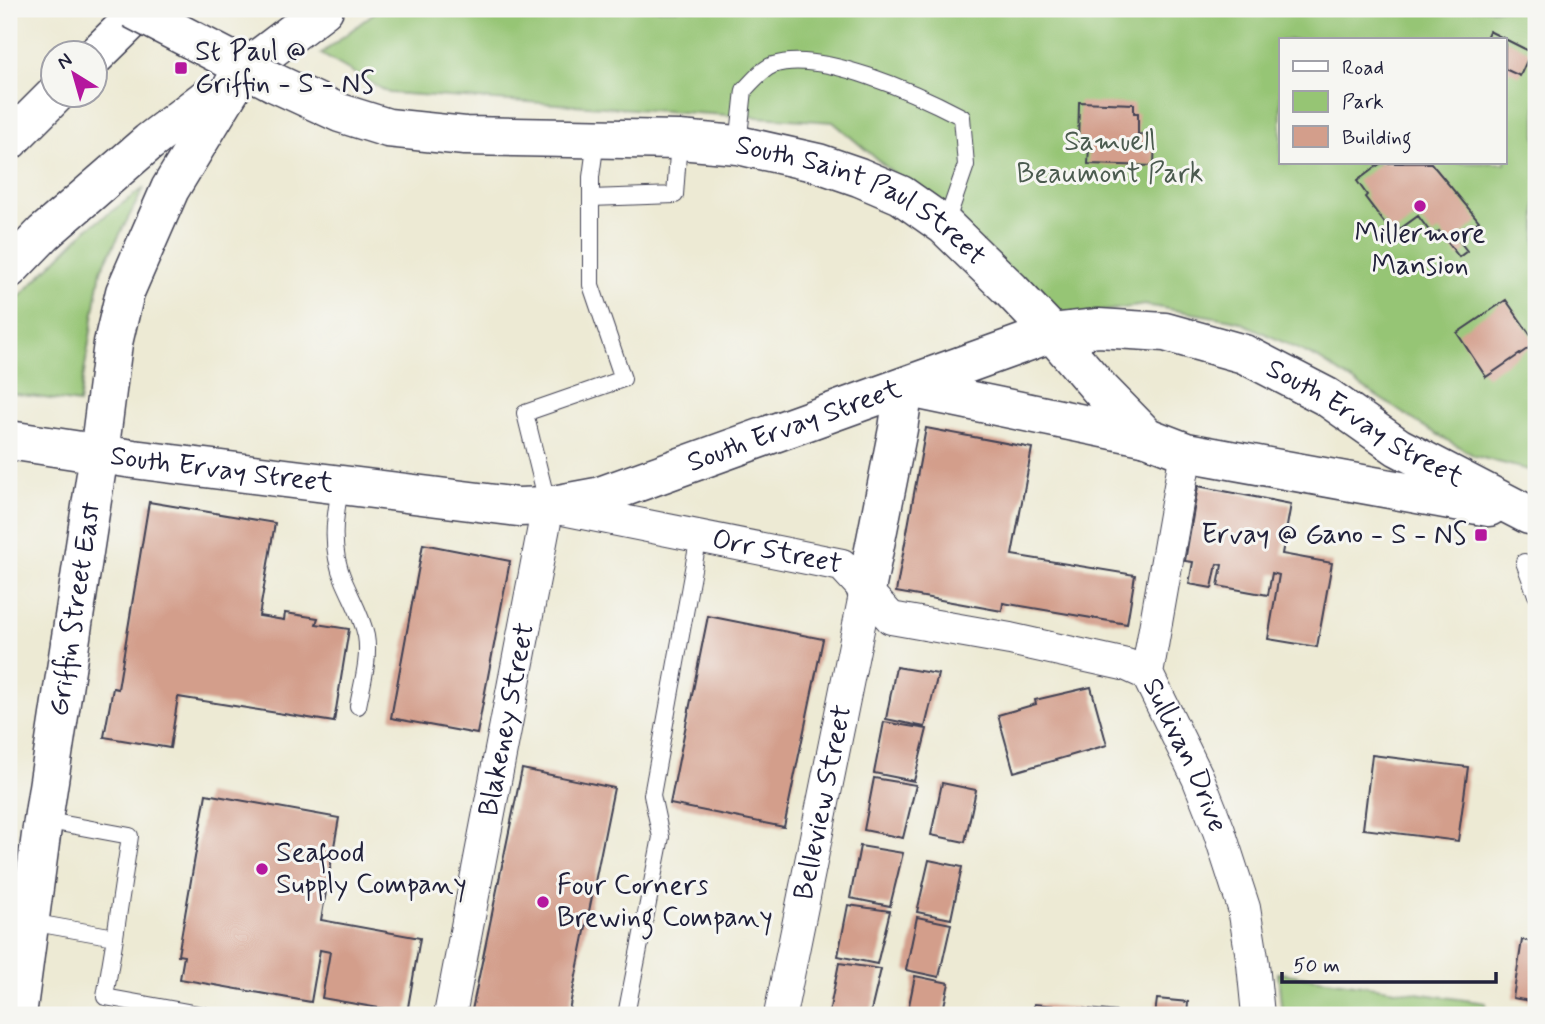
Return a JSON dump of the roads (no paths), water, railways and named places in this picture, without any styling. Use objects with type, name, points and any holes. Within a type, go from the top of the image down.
[{"type":"main road","name":"South Saint Paul Street","points":[[132,9],[340,113],[388,128],[465,136],[679,140],[738,145],[818,163],[859,177],[901,195],[945,226],[1052,333],[1100,389],[1147,437],[1186,452],[1533,515]]},
{"type":"main road","points":[[108,43],[143,9]]},
{"type":"main road","points":[[9,269],[44,233],[149,142],[324,9]]},
{"type":"main road","name":"Griffin Street East","points":[[17,1015],[113,343],[125,292],[170,190],[212,121],[260,75],[277,11]]},
{"type":"main road","points":[[9,141],[42,108]]},
{"type":"main road","name":"South Ervay Street","points":[[9,440],[99,454],[518,507],[548,506],[597,498],[1052,333],[1098,328],[1165,332],[1244,354],[1327,397],[1398,447],[1533,515]]},
{"type":"main road","points":[[866,590],[904,387],[1147,437]]},
{"type":"street","name":"Sullivan Drive","points":[[1186,452],[1147,674],[1198,778],[1244,908],[1258,1015]]},
{"type":"street","name":"Orr Street","points":[[548,506],[842,565],[891,618],[1088,656],[1126,665],[1147,674]]},
{"type":"street","name":"Blakeney Street","points":[[450,1015],[548,506]]},
{"type":"street","name":"Belleview Street","points":[[780,1015],[866,590]]},
{"type":"lane","points":[[738,145],[744,90],[769,66],[794,60],[829,65],[918,94],[962,117],[966,166],[945,226]]},
{"type":"lane","points":[[548,506],[525,413],[624,379],[591,285],[591,177],[597,140]]},
{"type":"lane","points":[[591,198],[675,195],[679,140]]},
{"type":"lane","points":[[341,485],[334,523],[335,550],[343,579],[359,610],[367,639],[366,666],[358,706]]},
{"type":"lane","points":[[625,1015],[661,836],[652,794],[699,536]]},
{"type":"lane","points":[[1524,562],[1536,595]]},
{"type":"lane","points":[[43,820],[130,836],[105,997],[204,1015]]},
{"type":"lane","points":[[29,922],[115,937]]},
{"type":"place","name":"St Paul @ Griffin - S - NS","points":[[181,68]]},
{"type":"place","name":"Millermore Mansion","points":[[1420,206]]},
{"type":"place","name":"Ervay @ Gano - S - NS","points":[[1481,535]]},
{"type":"place","name":"Seafood Supply Company","points":[[262,869]]},
{"type":"place","name":"Four Corners Brewing Company","points":[[543,902]]},
{"type":"park label","name":"Samuell Beaumont Park","points":[[1110,158]]}]
